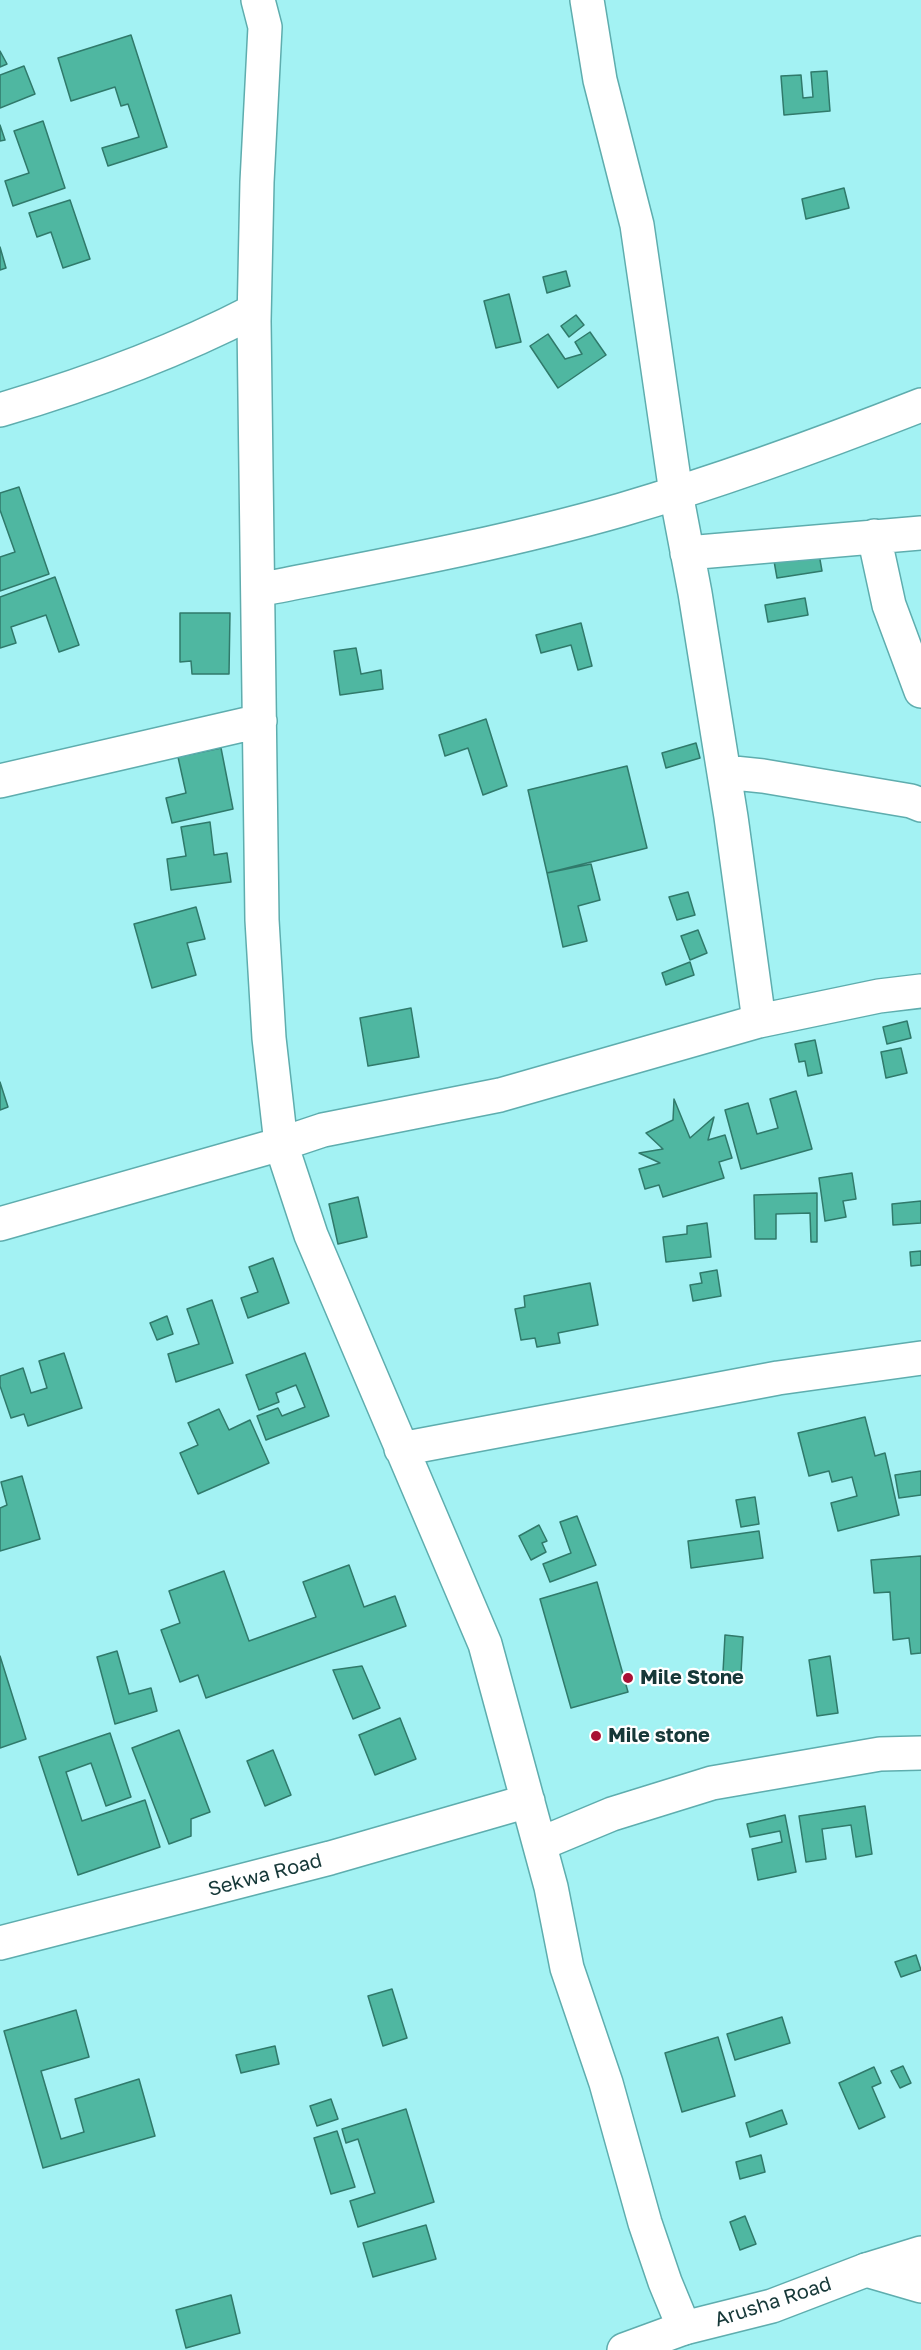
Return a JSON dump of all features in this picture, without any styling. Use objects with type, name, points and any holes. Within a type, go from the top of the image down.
[{"type":"street","points":[[258,0],[265,27],[257,182],[254,311],[262,920],[269,1038],[281,1144],[311,1235],[485,1644],[551,1887],[567,1968],[606,2083],[645,2223],[665,2282],[671,2338]]},
{"type":"street","points":[[587,0],[600,80],[637,225],[676,493],[724,772],[759,1021]]},
{"type":"street","points":[[0,411],[139,363],[200,338],[254,311]]},
{"type":"street","points":[[258,590],[463,550],[620,510],[735,475],[921,405]]},
{"type":"street","points":[[687,553],[921,533]]},
{"type":"street","points":[[874,536],[890,605],[921,691]]},
{"type":"street","points":[[0,781],[260,721]]},
{"type":"street","points":[[724,772],[910,801],[921,805]]},
{"type":"street","points":[[0,1224],[281,1144],[322,1130],[500,1095],[759,1021],[879,996],[921,991]]},
{"type":"street","points":[[401,1449],[778,1378],[921,1358]]},
{"type":"street","points":[[540,1844],[612,1815],[712,1783],[880,1754],[921,1753]]},
{"type":"street","name":"Sekwa Road","points":[[0,1943],[330,1858],[528,1801]]},
{"type":"street","name":"Arusha Road","points":[[624,2350],[671,2338],[772,2306],[866,2270],[921,2253]]},
{"type":"street","points":[[866,2270],[921,2286]]},
{"type":"building","points":[[131,35],[167,147],[108,166],[102,148],[139,137],[128,104],[121,106],[115,87],[71,101],[58,58]]},
{"type":"building","points":[[0,51],[7,64],[0,67]]},
{"type":"building","points":[[24,66],[35,94],[0,108],[0,75]]},
{"type":"building","points":[[827,71],[830,111],[784,115],[781,76],[801,75],[803,98],[813,97],[811,72]]},
{"type":"building","points":[[43,121],[65,188],[13,206],[5,181],[29,173],[14,131]]},
{"type":"building","points":[[0,125],[5,140],[0,141]]},
{"type":"building","points":[[844,188],[849,208],[806,219],[802,199]]},
{"type":"building","points":[[70,200],[90,259],[63,268],[51,232],[37,237],[29,213]]},
{"type":"building","points":[[0,247],[6,268],[0,270]]},
{"type":"building","points":[[566,271],[570,286],[547,293],[543,277]]},
{"type":"building","points":[[509,294],[521,342],[496,348],[484,301]]},
{"type":"building","points":[[576,315],[584,325],[569,337],[561,326]]},
{"type":"building","points":[[590,332],[606,355],[558,388],[530,346],[548,334],[565,359],[582,354],[575,342]]},
{"type":"building","points":[[19,487],[49,574],[0,591],[0,557],[15,552],[0,510],[0,493]]},
{"type":"building","points":[[819,554],[822,571],[777,578],[774,561]]},
{"type":"building","points":[[55,577],[79,645],[59,652],[46,615],[11,627],[16,643],[0,648],[0,597]]},
{"type":"building","points":[[805,598],[808,615],[768,622],[765,605]]},
{"type":"building","points":[[180,613],[230,613],[229,674],[192,674],[191,661],[180,662]]},
{"type":"building","points":[[581,623],[592,666],[578,670],[571,645],[541,653],[536,635]]},
{"type":"building","points":[[356,648],[361,674],[381,670],[383,689],[340,695],[334,651]]},
{"type":"building","points":[[486,719],[507,786],[483,795],[468,748],[445,756],[439,735]]},
{"type":"building","points":[[696,743],[700,758],[666,768],[662,753]]},
{"type":"building","points":[[221,748],[233,809],[172,823],[166,798],[186,793],[178,757]]},
{"type":"building","points":[[627,766],[647,848],[547,873],[528,790]]},
{"type":"building","points":[[210,822],[214,855],[227,853],[231,882],[171,890],[167,859],[186,856],[181,827]]},
{"type":"building","points":[[591,864],[600,900],[578,906],[587,941],[563,947],[547,873]]},
{"type":"building","points":[[688,892],[695,915],[677,920],[669,897]]},
{"type":"building","points":[[196,907],[205,939],[187,943],[196,975],[152,988],[134,924]]},
{"type":"building","points":[[698,930],[707,953],[690,960],[681,936]]},
{"type":"building","points":[[690,962],[694,975],[666,985],[662,973]]},
{"type":"building","points":[[411,1008],[419,1057],[368,1066],[360,1018]]},
{"type":"building","points":[[907,1021],[911,1038],[887,1044],[883,1027]]},
{"type":"building","points":[[815,1040],[822,1073],[808,1076],[805,1061],[799,1062],[795,1044]]},
{"type":"building","points":[[901,1048],[907,1073],[886,1078],[881,1052]]},
{"type":"building","points":[[0,1082],[8,1107],[0,1110]]},
{"type":"building","points":[[796,1091],[812,1149],[741,1169],[725,1110],[748,1103],[757,1134],[778,1128],[770,1099]]},
{"type":"building","points":[[674,1099],[690,1138],[714,1117],[708,1140],[725,1135],[732,1158],[719,1162],[724,1178],[663,1197],[659,1185],[645,1189],[639,1169],[660,1163],[639,1153],[663,1149],[646,1133],[673,1120]]},
{"type":"building","points":[[852,1173],[856,1199],[843,1201],[846,1217],[825,1221],[819,1178]]},
{"type":"building","points":[[817,1193],[817,1242],[811,1242],[810,1213],[776,1214],[776,1239],[755,1239],[754,1195]]},
{"type":"building","points":[[358,1197],[367,1237],[338,1244],[329,1204]]},
{"type":"building","points":[[921,1201],[921,1223],[893,1225],[892,1204]]},
{"type":"building","points":[[707,1223],[711,1257],[666,1262],[663,1237],[687,1234],[687,1226]]},
{"type":"building","points":[[921,1251],[921,1265],[911,1266],[910,1252]]},
{"type":"building","points":[[273,1258],[289,1303],[248,1318],[241,1298],[258,1292],[249,1267]]},
{"type":"building","points":[[717,1270],[721,1296],[693,1301],[690,1285],[702,1283],[700,1273]]},
{"type":"building","points":[[590,1283],[598,1325],[558,1333],[560,1343],[537,1347],[535,1338],[521,1340],[515,1309],[525,1307],[524,1296]]},
{"type":"building","points":[[212,1300],[233,1363],[176,1382],[168,1354],[199,1344],[187,1309]]},
{"type":"building","points":[[167,1316],[173,1334],[157,1340],[150,1323]]},
{"type":"building","points":[[64,1353],[82,1408],[28,1426],[24,1414],[11,1418],[0,1386],[0,1376],[23,1368],[31,1393],[47,1388],[39,1361]]},
{"type":"building","points":[[305,1353],[329,1416],[266,1440],[257,1416],[278,1408],[282,1416],[305,1407],[296,1385],[276,1393],[279,1402],[259,1410],[246,1375]]},
{"type":"building","points":[[219,1409],[229,1430],[250,1420],[269,1463],[198,1494],[180,1453],[198,1445],[188,1423]]},
{"type":"building","points":[[865,1417],[875,1456],[885,1453],[899,1515],[838,1531],[831,1503],[857,1496],[852,1477],[832,1482],[829,1471],[809,1476],[798,1433]]},
{"type":"building","points":[[921,1471],[921,1495],[899,1498],[895,1475]]},
{"type":"building","points":[[22,1476],[40,1539],[0,1551],[0,1508],[7,1505],[1,1482]]},
{"type":"building","points":[[755,1497],[759,1524],[741,1527],[736,1500]]},
{"type":"building","points":[[577,1516],[596,1565],[550,1582],[543,1564],[571,1553],[560,1522]]},
{"type":"building","points":[[539,1525],[547,1541],[542,1543],[546,1552],[531,1560],[519,1536]]},
{"type":"building","points":[[759,1531],[763,1558],[691,1568],[688,1541]]},
{"type":"building","points":[[921,1556],[921,1653],[911,1654],[909,1638],[893,1640],[890,1592],[874,1593],[871,1560]]},
{"type":"building","points":[[349,1565],[364,1607],[395,1596],[406,1626],[206,1698],[198,1675],[180,1682],[161,1630],[180,1623],[169,1591],[224,1571],[249,1641],[316,1617],[303,1582]]},
{"type":"building","points":[[597,1582],[628,1692],[571,1708],[540,1599]]},
{"type":"building","points":[[725,1635],[743,1637],[741,1673],[723,1672]]},
{"type":"building","points":[[117,1651],[129,1694],[151,1688],[157,1711],[115,1724],[97,1657]]},
{"type":"building","points":[[0,1656],[26,1739],[0,1748]]},
{"type":"building","points":[[830,1656],[838,1713],[817,1716],[809,1660]]},
{"type":"building","points":[[362,1666],[380,1708],[353,1719],[333,1670]]},
{"type":"building","points":[[400,1718],[416,1759],[375,1775],[359,1735]]},
{"type":"building","points":[[179,1730],[210,1812],[191,1819],[191,1836],[169,1844],[132,1748]]},
{"type":"building","points":[[110,1733],[131,1797],[106,1806],[91,1763],[66,1772],[82,1821],[145,1800],[160,1847],[78,1875],[39,1757]]},
{"type":"building","points":[[273,1750],[291,1795],[265,1806],[247,1761]]},
{"type":"building","points":[[865,1806],[872,1854],[856,1857],[851,1825],[822,1829],[826,1859],[806,1862],[799,1816]]},
{"type":"building","points":[[785,1815],[796,1872],[758,1880],[752,1849],[782,1842],[780,1831],[750,1837],[747,1824]]},
{"type":"building","points":[[916,1955],[921,1970],[901,1977],[895,1962]]},
{"type":"building","points":[[392,1989],[407,2038],[383,2046],[368,1996]]},
{"type":"building","points":[[76,2010],[89,2057],[41,2071],[61,2139],[84,2132],[75,2099],[139,2079],[155,2136],[43,2168],[4,2031]]},
{"type":"building","points":[[782,2017],[790,2043],[735,2060],[727,2034]]},
{"type":"building","points":[[718,2037],[735,2096],[682,2112],[665,2053]]},
{"type":"building","points":[[275,2046],[279,2064],[241,2073],[236,2055]]},
{"type":"building","points":[[903,2066],[911,2083],[900,2088],[891,2071]]},
{"type":"building","points":[[874,2067],[881,2083],[872,2087],[885,2117],[859,2129],[839,2083]]},
{"type":"building","points":[[331,2099],[338,2119],[317,2126],[310,2106]]},
{"type":"building","points":[[406,2109],[434,2202],[358,2227],[350,2201],[375,2193],[358,2139],[346,2143],[342,2129]]},
{"type":"building","points":[[782,2110],[787,2124],[750,2137],[746,2123]]},
{"type":"building","points":[[337,2131],[355,2187],[331,2194],[314,2138]]},
{"type":"building","points":[[761,2155],[765,2172],[740,2179],[736,2162]]},
{"type":"building","points":[[745,2216],[756,2244],[740,2250],[730,2222]]},
{"type":"building","points":[[426,2225],[436,2259],[373,2277],[363,2243]]},
{"type":"building","points":[[231,2295],[240,2333],[186,2348],[176,2310]]},
{"type":"place","name":"Mile Stone","points":[[628,1678]]},
{"type":"place","name":"Mile stone","points":[[596,1736]]}]
